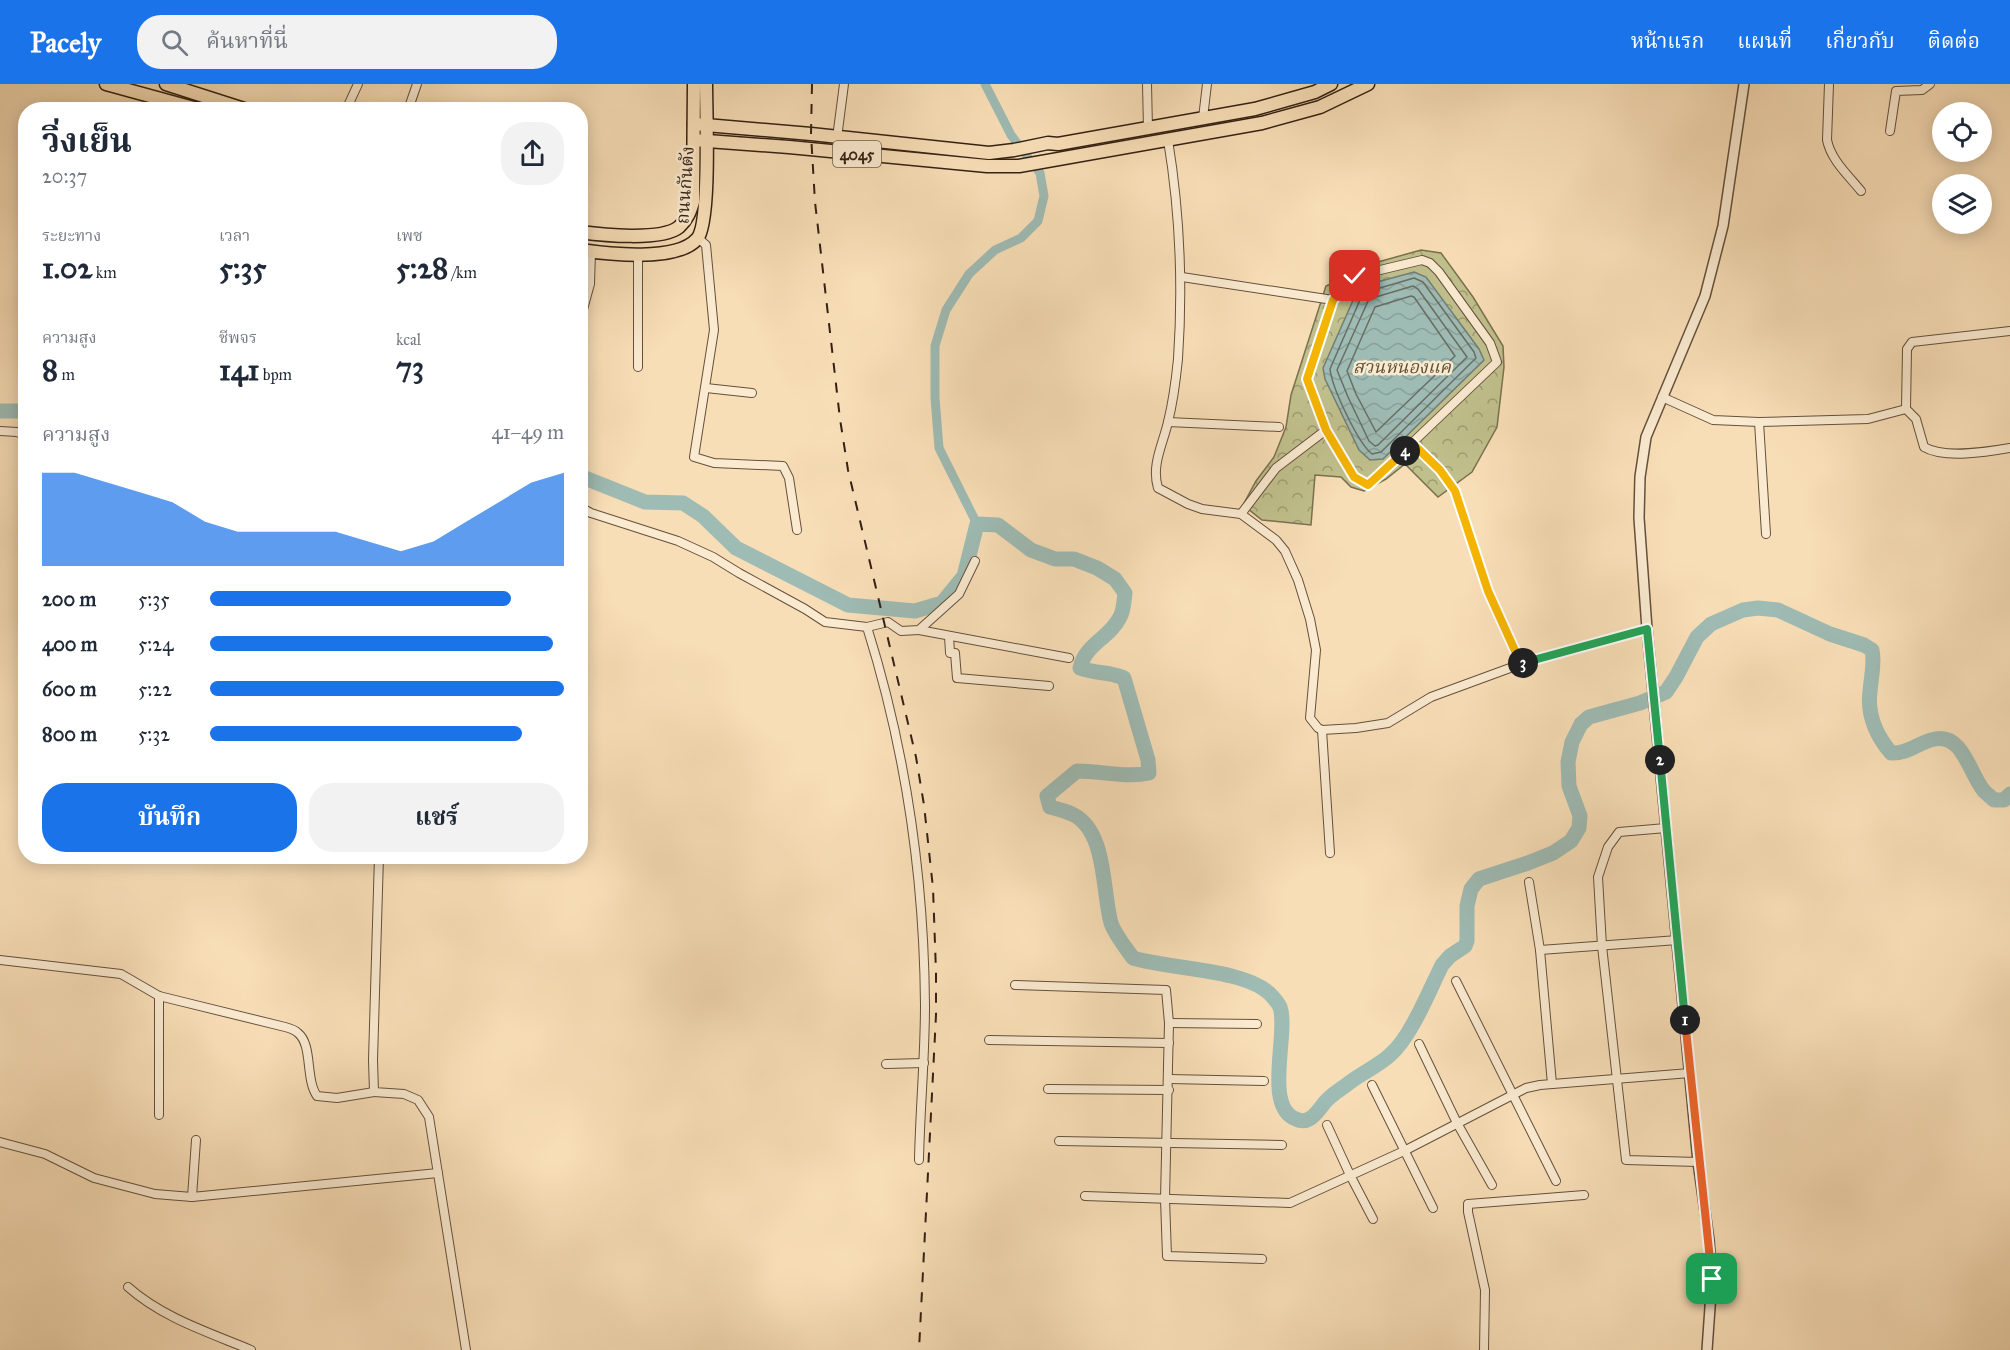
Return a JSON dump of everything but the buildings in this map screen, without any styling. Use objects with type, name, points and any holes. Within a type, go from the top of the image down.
[{"type":"main road","points":[[106,84],[172,102]]},
{"type":"main road","points":[[157,98],[162,84]]},
{"type":"main road","points":[[166,84],[222,102]]},
{"type":"main road","name":"ถนนกันตัง","points":[[588,251],[638,254],[676,251],[688,246],[698,238],[702,228],[704,210],[700,124],[694,84]]},
{"type":"main road","name":"ถนนกันตัง","points":[[700,124],[706,84]]},
{"type":"main road","name":"4045","points":[[700,124],[989,153],[1048,143],[1058,144],[1256,109],[1315,92],[1331,84]]},
{"type":"main road","name":"4045","points":[[700,140],[975,165],[1019,166],[1262,123],[1320,107],[1368,84]]},
{"type":"main road","name":"ถนนกันตัง","points":[[588,233],[638,236],[666,233],[679,228],[689,215],[693,202],[700,140]]},
{"type":"street","points":[[350,102],[358,84]]},
{"type":"street","points":[[411,102],[417,84]]},
{"type":"street","points":[[837,138],[844,84]]},
{"type":"street","points":[[1147,84],[1148,129]]},
{"type":"street","points":[[1203,118],[1207,84]]},
{"type":"street","points":[[1707,1350],[1712,1279],[1698,1162],[1654,711],[1639,518],[1640,477],[1646,437],[1705,296],[1722,226],[1744,84]]},
{"type":"street","points":[[1829,84],[1827,140],[1829,149],[1861,191]]},
{"type":"street","points":[[1890,131],[1896,91],[1922,90],[1930,84]]},
{"type":"street","points":[[1168,140],[1175,183],[1182,277],[1178,361],[1168,422],[1155,467],[1155,477],[1158,488],[1188,504],[1202,509],[1241,514],[1276,540],[1285,551],[1298,580],[1316,650],[1310,718],[1318,728],[1322,730],[1356,728],[1388,723],[1431,697],[1521,664],[1647,629]]},
{"type":"street","points":[[698,238],[705,244],[714,330],[694,457],[714,463],[783,466],[789,478],[797,530]]},
{"type":"street","points":[[638,254],[638,367]]},
{"type":"street","points":[[1422,260],[1430,263],[1490,343],[1497,362],[1368,485],[1354,477],[1326,430],[1307,379],[1333,300],[1355,276],[1422,260]]},
{"type":"street","points":[[588,268],[590,284],[588,291]]},
{"type":"street","points":[[1182,277],[1333,300]]},
{"type":"street","points":[[2010,331],[1912,342],[1907,349],[1906,409],[1916,419],[1924,447],[1933,452],[1987,452],[2010,448]]},
{"type":"street","points":[[706,388],[752,393]]},
{"type":"street","points":[[1662,397],[1713,420],[1759,423],[1868,419],[1906,409]]},
{"type":"street","points":[[1168,422],[1280,427]]},
{"type":"street","points":[[1759,423],[1766,534]]},
{"type":"street","points":[[1241,514],[1276,468],[1326,430]]},
{"type":"street","points":[[0,431],[18,432]]},
{"type":"street","points":[[1413,444],[1440,470],[1455,491],[1488,591],[1521,664]]},
{"type":"street","points":[[588,511],[678,541],[713,556],[825,622],[867,627],[888,622],[901,631],[920,630],[1069,658]]},
{"type":"street","points":[[920,630],[959,594],[975,561]]},
{"type":"street","points":[[867,627],[882,674],[895,730],[915,837],[923,957],[924,1063],[919,1160]]},
{"type":"street","points":[[949,636],[950,653],[956,653],[957,678],[1049,686]]},
{"type":"street","points":[[1322,730],[1330,853]]},
{"type":"street","points":[[1666,828],[1619,832],[1608,848],[1598,877],[1602,946],[1626,1160],[1698,1162]]},
{"type":"street","points":[[374,1092],[379,864]]},
{"type":"street","points":[[1529,882],[1540,950],[1552,1084]]},
{"type":"street","points":[[1540,950],[1678,940]]},
{"type":"street","points":[[0,960],[121,974],[159,996],[285,1027],[299,1033],[305,1044],[312,1089],[317,1096],[338,1098],[374,1092],[404,1094],[418,1100],[429,1116],[466,1350]]},
{"type":"street","points":[[1456,981],[1556,1182]]},
{"type":"street","points":[[1015,985],[1166,990],[1169,1023],[1165,1199],[1167,1256],[1262,1259]]},
{"type":"street","points":[[159,996],[159,1115]]},
{"type":"street","points":[[1169,1023],[1257,1024]]},
{"type":"street","points":[[989,1040],[1168,1043]]},
{"type":"street","points":[[1419,1044],[1457,1123],[1492,1185]]},
{"type":"street","points":[[886,1064],[924,1063]]},
{"type":"street","points":[[1085,1196],[1290,1203],[1404,1151],[1526,1088],[1690,1073]]},
{"type":"street","points":[[1169,1079],[1264,1081]]},
{"type":"street","points":[[1372,1085],[1433,1208]]},
{"type":"street","points":[[1048,1089],[1169,1090]]},
{"type":"street","points":[[1328,1125],[1373,1219]]},
{"type":"street","points":[[192,1197],[196,1140]]},
{"type":"street","points":[[1059,1142],[1282,1145]]},
{"type":"street","points":[[0,1143],[45,1154],[94,1178],[155,1194],[192,1197],[438,1173]]},
{"type":"street","points":[[1484,1350],[1485,1290],[1468,1204],[1584,1195]]},
{"type":"street","points":[[128,1287],[144,1301],[164,1313],[251,1350]]},
{"type":"green space","name":"สวนหนองแค","points":[[1421,250],[1441,253],[1473,297],[1503,346],[1504,367],[1497,427],[1472,472],[1438,497],[1405,464],[1386,479],[1364,491],[1351,487],[1341,477],[1315,475],[1311,525],[1262,520],[1243,505],[1256,481],[1274,457],[1286,427],[1291,395],[1326,286],[1378,262]]},
{"type":"water","points":[[1414,272],[1426,277],[1479,349],[1484,360],[1383,459],[1370,460],[1359,450],[1325,379],[1323,368],[1359,287]]},
{"type":"waterway","points":[[977,524],[939,448],[935,398],[935,346],[946,310],[969,274],[995,250],[1021,238],[1038,221],[1044,196],[1040,173],[1011,135],[985,84]]},
{"type":"waterway","points":[[0,411],[18,411]]},
{"type":"waterway","points":[[588,479],[645,502],[683,503],[703,516],[736,548],[848,605],[915,611],[942,603],[964,576],[977,524],[998,525],[1031,550],[1055,559],[1074,559],[1097,568],[1115,579],[1125,593],[1121,614],[1116,624],[1087,653],[1080,668],[1124,678],[1148,760],[1149,773],[1123,775],[1077,771],[1047,796],[1050,807],[1072,814],[1092,833],[1101,862],[1111,923],[1133,958],[1242,979],[1257,985],[1275,1000],[1280,1007],[1282,1018],[1279,1068],[1281,1100],[1286,1112],[1301,1121],[1312,1118],[1333,1094],[1385,1059],[1398,1047],[1419,1013],[1442,965],[1450,956],[1465,946],[1467,906],[1471,889],[1479,879],[1553,853],[1571,841],[1579,828],[1580,816],[1569,786],[1568,762],[1572,742],[1581,724],[1589,717],[1640,703],[1666,692],[1697,637],[1711,624],[1743,610],[1758,608],[1778,610],[1830,634],[1864,645],[1872,650],[1873,655],[1869,700],[1871,717],[1877,732],[1891,753],[1903,752],[1935,739],[1945,739],[1959,749],[1979,784],[1994,800],[2004,800],[2010,794]]},
{"type":"railway","points":[[812,84],[811,134],[815,202],[840,419],[848,470],[916,757],[933,888],[936,1015],[919,1350]]},
{"type":"route","points":[[1355,276],[1333,300],[1307,379],[1326,430],[1354,477],[1368,485],[1413,444],[1440,470],[1455,491],[1488,591],[1521,664],[1647,629],[1698,1162],[1712,1279]]}]
